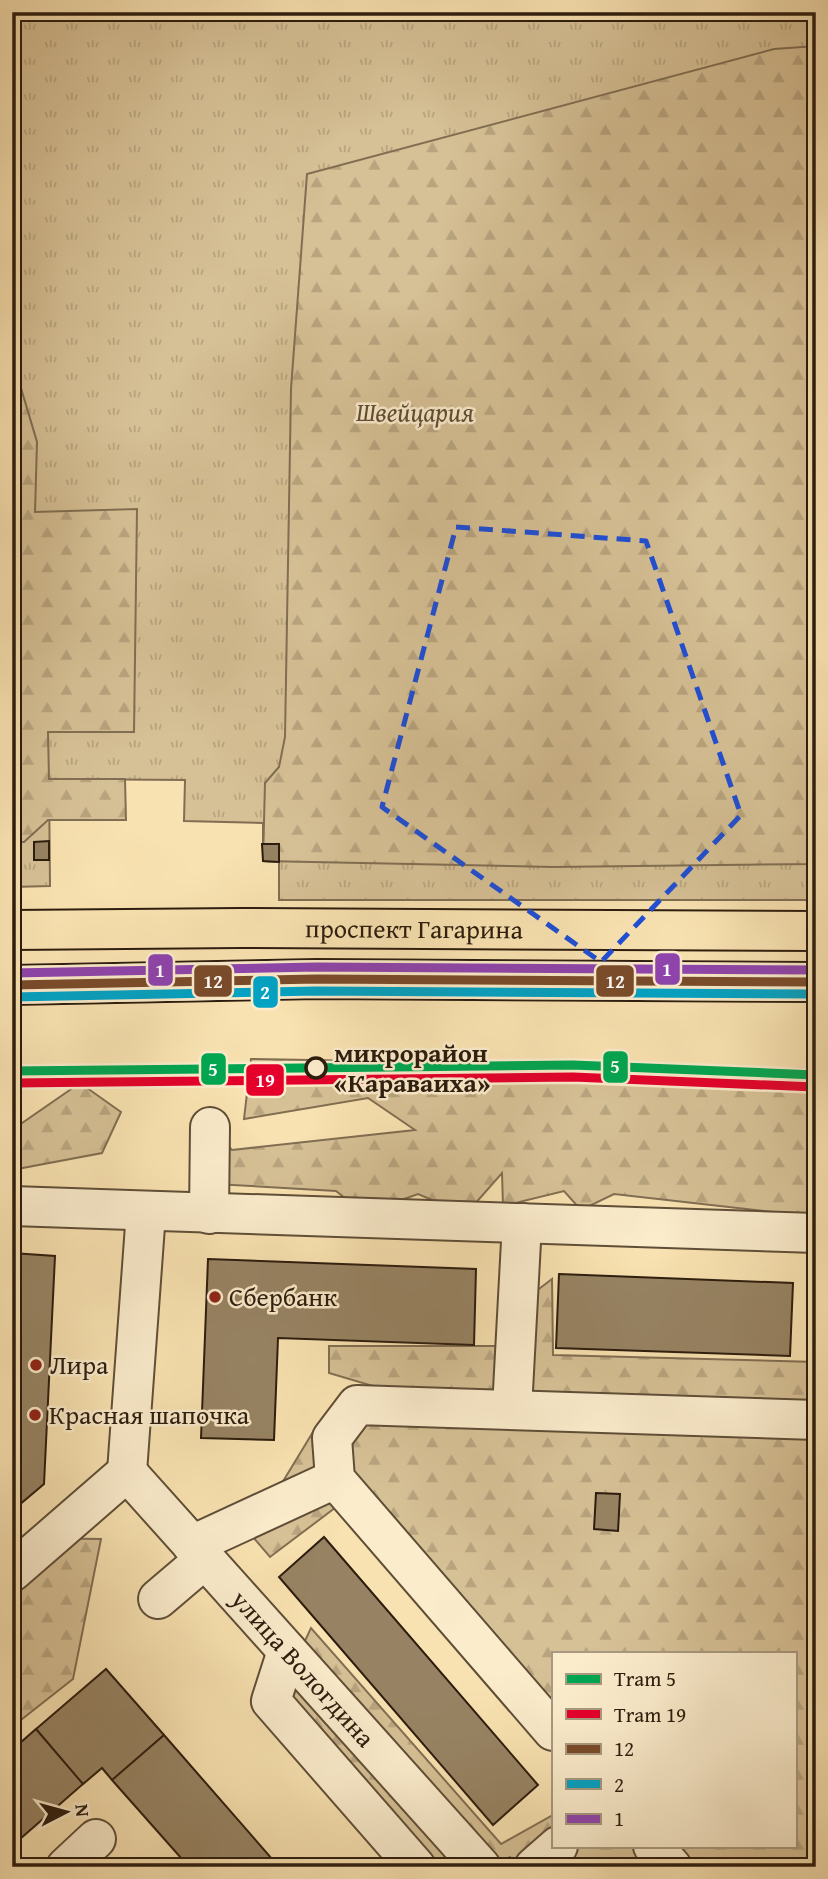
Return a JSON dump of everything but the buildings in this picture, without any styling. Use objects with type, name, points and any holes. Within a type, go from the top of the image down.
[{"type":"main road","name":"проспект Гагарина","points":[[12,930],[240,928],[816,932]]},
{"type":"main road","name":"проспект Гагарина","points":[[12,985],[317,979],[816,982]]},
{"type":"street","points":[[209,1214],[210,1127]]},
{"type":"street","points":[[12,1206],[816,1233]]},
{"type":"street","points":[[12,1572],[127,1472],[146,1212]]},
{"type":"street","points":[[512,1409],[522,1223]]},
{"type":"street","points":[[552,1730],[335,1479],[332,1438],[357,1405],[816,1420]]},
{"type":"street","name":"улица Вологдина","points":[[127,1472],[481,1867]]},
{"type":"street","points":[[158,1599],[198,1552],[335,1479]]},
{"type":"street","points":[[287,1651],[271,1701],[416,1867]]},
{"type":"street","points":[[66,1867],[96,1839]]},
{"type":"street","points":[[534,1867],[556,1848]]},
{"type":"street","points":[[655,1848],[672,1867]]},
{"type":"highlighted area","points":[[456,527],[646,541],[741,815],[601,962],[382,807]]},
{"type":"green space","name":"Швейцария","points":[[12,12],[816,12],[816,900],[279,900],[279,862],[263,861],[263,823],[184,821],[185,780],[49,779],[50,886],[12,887]]},
{"type":"green space","points":[[816,46],[816,864],[553,867],[263,861],[265,783],[279,767],[285,737],[291,389],[307,174],[774,49]]},
{"type":"green space","points":[[12,358],[37,442],[35,512],[137,509],[134,732],[48,732],[49,779],[125,779],[126,820],[48,820],[24,842],[12,842]]},
{"type":"green space","points":[[251,1059],[816,1069],[816,1217],[614,1194],[581,1210],[564,1191],[503,1206],[502,1173],[466,1214],[418,1194],[364,1213],[336,1191],[215,1184],[213,1129],[232,1150],[415,1130],[368,1098],[244,1119]]},
{"type":"green space","points":[[80,1083],[121,1112],[102,1153],[12,1170],[12,1130]]},
{"type":"green space","points":[[552,1279],[553,1355],[816,1362],[816,1867],[518,1867],[510,1857],[493,1867],[403,1867],[269,1717],[311,1628],[501,1844],[552,1816],[552,1848],[796,1848],[796,1652],[552,1652],[552,1713],[356,1492],[270,1557],[228,1508],[282,1483],[313,1432],[357,1427],[380,1388],[329,1373],[329,1346],[520,1346],[531,1295]]},
{"type":"green space","points":[[26,1538],[101,1539],[73,1679],[12,1727],[12,1545]]},
{"type":"tram line","name":"5","points":[[12,1071],[573,1065],[816,1075]]},
{"type":"tram line","name":"19","points":[[12,1083],[573,1077],[815,1087]]},
{"type":"transit line","name":"1","points":[[12,973],[317,967],[816,970]]},
{"type":"transit line","name":"12","points":[[12,985],[317,979],[816,982]]},
{"type":"transit line","name":"2","points":[[12,997],[317,991],[816,994]]},
{"type":"place","name":"микрорайон «Караваиха»","points":[[316,1068]]},
{"type":"place","name":"Сбербанк","points":[[215,1297]]},
{"type":"place","name":"Лира","points":[[36,1365]]},
{"type":"place","name":"Красная шапочка","points":[[35,1415]]}]
